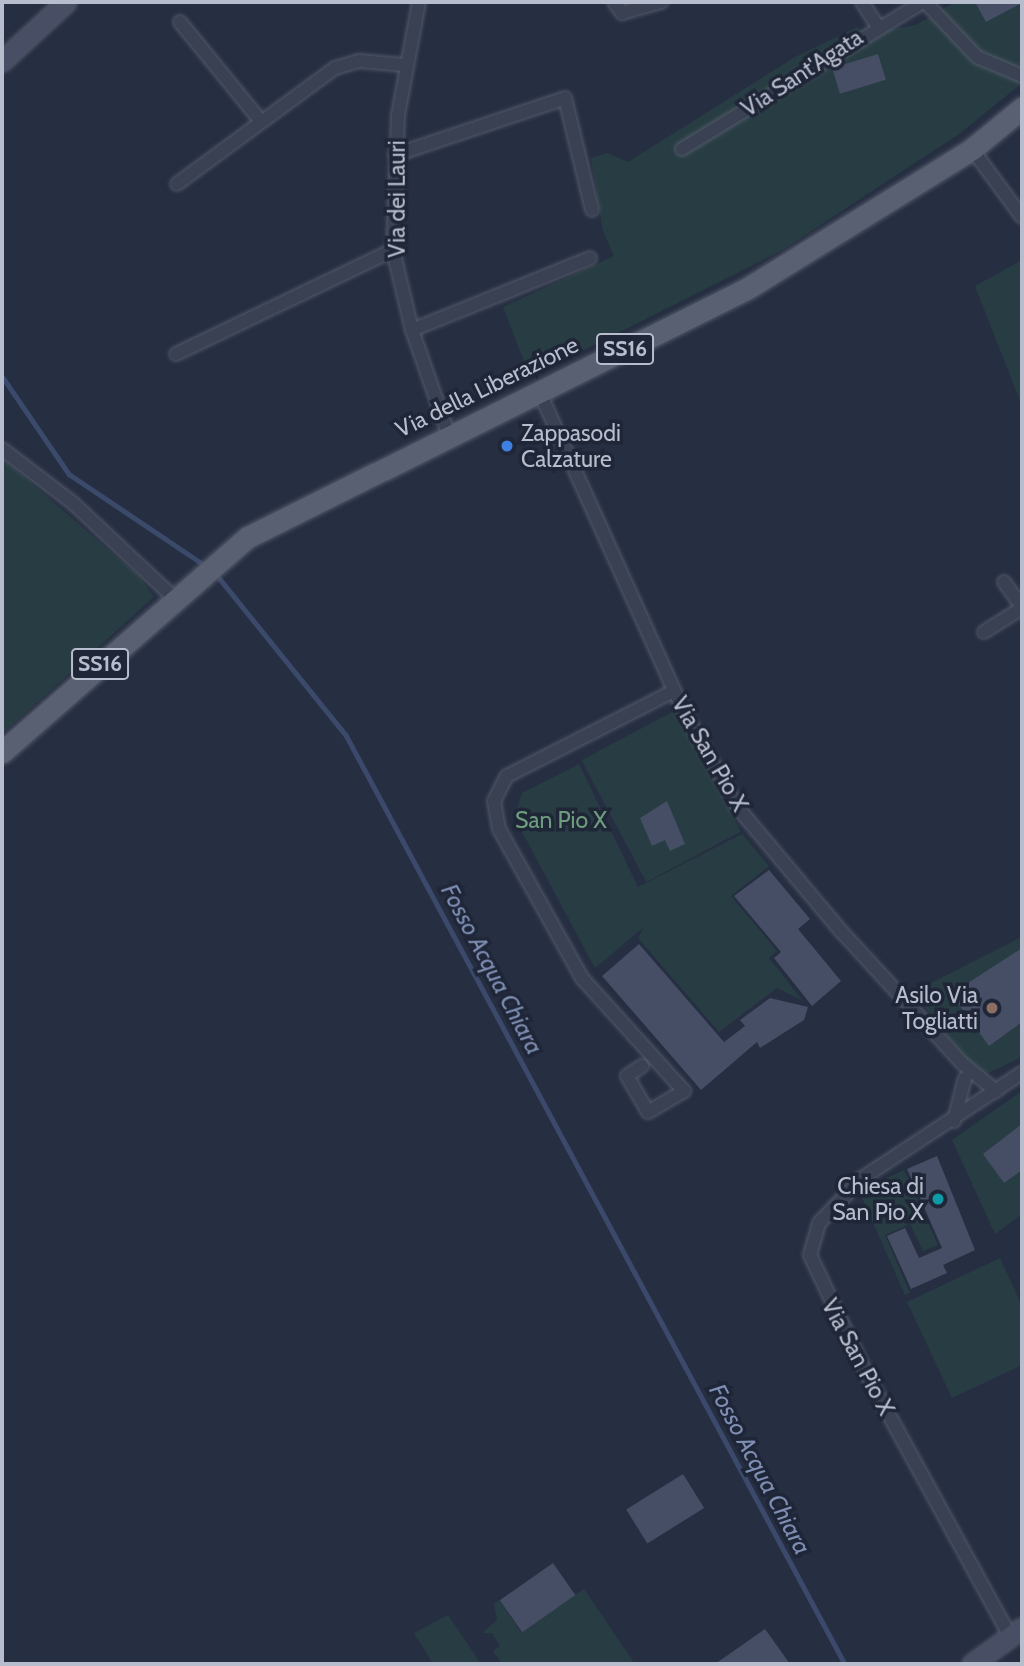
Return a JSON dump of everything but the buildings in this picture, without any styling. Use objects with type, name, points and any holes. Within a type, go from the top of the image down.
[{"type":"main road","name":"Via della Liberazione","points":[[2,752],[205,569],[248,537],[448,433],[748,288],[972,149],[1022,108]]},
{"type":"street","points":[[2,61],[66,2]]},
{"type":"street","name":"Via dei Lauri","points":[[419,2],[404,65],[395,155],[393,250],[412,330],[448,433]]},
{"type":"street","points":[[614,2],[622,13],[661,2]]},
{"type":"street","points":[[862,2],[877,25]]},
{"type":"street","name":"Via Sant'Agata","points":[[682,149],[877,25],[924,2],[977,57],[1022,76]]},
{"type":"street","points":[[180,22],[260,120]]},
{"type":"street","points":[[177,184],[260,120],[335,68],[360,61],[404,65]]},
{"type":"street","points":[[395,155],[565,98],[593,211]]},
{"type":"street","points":[[972,149],[1022,217]]},
{"type":"street","points":[[176,354],[393,250]]},
{"type":"street","points":[[412,330],[590,258]]},
{"type":"street","name":"Via San Pio X","points":[[539,391],[674,691],[738,808],[962,1064],[996,1091],[954,1121],[880,1165],[834,1203],[812,1238],[810,1255],[859,1360],[1016,1632]]},
{"type":"street","points":[[2,449],[73,503],[173,597]]},
{"type":"street","points":[[984,632],[1022,607],[1004,582]]},
{"type":"street","points":[[642,1066],[627,1076],[648,1112],[684,1091],[582,978],[499,829],[494,802],[508,776],[674,691]]},
{"type":"street","name":"Via San Pio X","points":[[962,1064],[965,1077],[980,1102]]},
{"type":"street","points":[[996,1091],[1022,1073]]},
{"type":"street","name":"Via San Pio X","points":[[954,1121],[965,1077]]},
{"type":"street","points":[[972,1664],[1016,1632]]},
{"type":"green space","points":[[955,2],[1022,2],[1022,83],[959,134],[781,251],[530,377],[503,307],[614,256],[603,231],[591,158],[607,153],[628,162],[795,57],[857,27],[863,34],[916,25]]},
{"type":"green space","points":[[1022,260],[1022,406],[975,286]]},
{"type":"green space","points":[[2,458],[139,576],[154,597],[2,734]]},
{"type":"green space","points":[[676,710],[741,832],[646,882],[582,760]]},
{"type":"green space","name":"San Pio X","points":[[579,764],[638,887],[742,834],[769,866],[731,896],[777,951],[769,958],[803,1001],[777,988],[719,1032],[638,938],[644,927],[595,968],[514,817],[522,793]]},
{"type":"green space","points":[[1022,937],[1022,1057],[986,1074],[967,1060],[913,992]]},
{"type":"green space","points":[[1022,1091],[1022,1214],[995,1234],[952,1140]]},
{"type":"green space","points":[[904,1170],[938,1245],[923,1251],[910,1224],[885,1235],[910,1293],[905,1295],[859,1191]]},
{"type":"green space","points":[[1000,1258],[1022,1306],[1022,1365],[952,1398],[907,1302]]},
{"type":"green space","points":[[584,1589],[635,1664],[502,1664],[493,1651],[500,1646],[492,1633],[482,1633],[497,1620],[494,1604],[499,1600],[521,1632]]},
{"type":"green space","points":[[448,1615],[481,1664],[433,1664],[414,1633]]},
{"type":"waterway","name":"Fosso Acqua Chiara","points":[[2,376],[69,474],[206,566]]},
{"type":"waterway","name":"Fosso Acqua Chiara","points":[[216,574],[346,735],[845,1664]]},
{"type":"place","name":"Zappasodi Calzature","points":[[507,446]]},
{"type":"place","name":"Asilo Via Togliatti","points":[[992,1008]]},
{"type":"place","name":"Chiesa di San Pio X","points":[[938,1199]]}]
